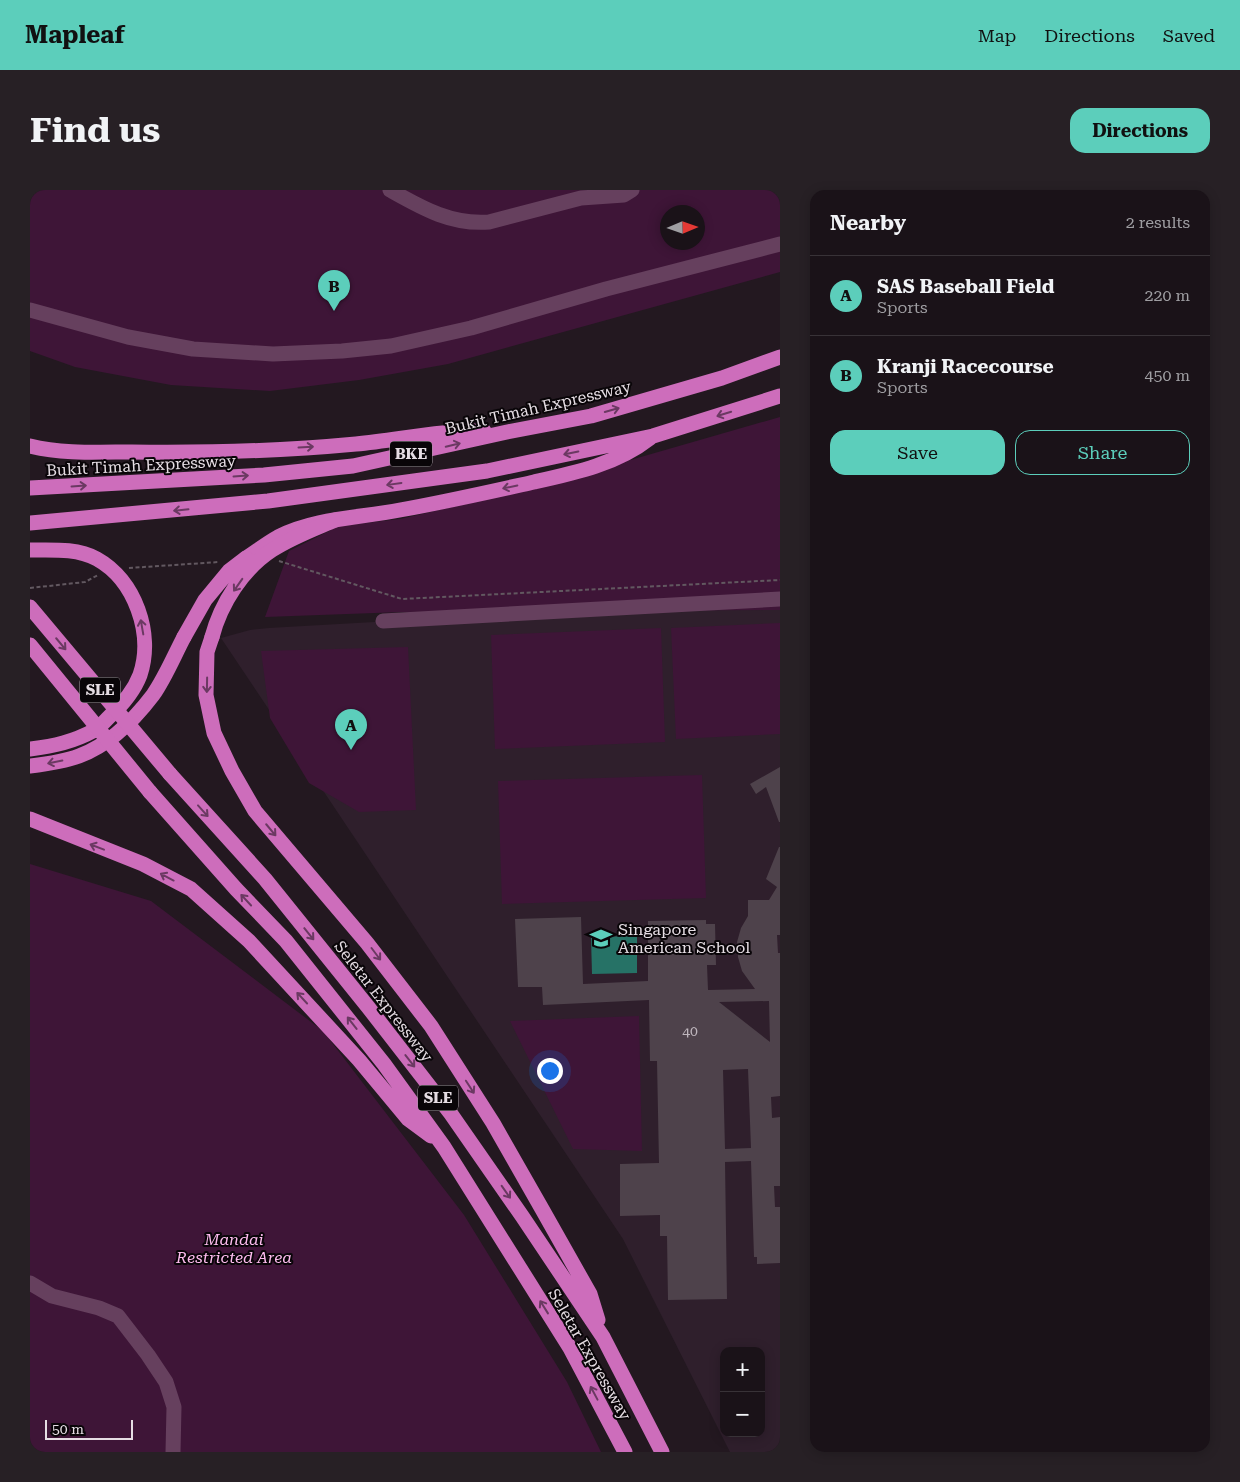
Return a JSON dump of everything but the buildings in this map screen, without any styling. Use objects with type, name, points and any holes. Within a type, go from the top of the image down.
[{"type":"highway","name":"Bukit Timah Expressway","points":[[30,488],[264,475],[353,466],[591,416],[722,378],[780,357]]},
{"type":"highway","name":"BKE","points":[[30,524],[268,501],[487,471],[653,436],[780,396]]},
{"type":"highway","points":[[30,446],[43,450],[97,452],[239,451],[357,444],[460,431],[508,432]]},
{"type":"highway","points":[[30,766],[58,762],[80,755],[98,747],[115,735],[154,694],[205,600],[229,571],[267,543],[290,532],[335,520],[434,504],[552,478],[624,456],[653,436]]},
{"type":"highway","points":[[335,520],[287,541],[272,550],[244,576],[229,597],[216,620],[207,652],[206,695],[214,733],[232,771],[255,811],[367,943],[431,1026],[492,1123],[590,1294],[604,1337]]},
{"type":"highway","points":[[30,550],[65,550],[82,553],[96,558],[110,567],[122,580],[137,607],[145,642],[140,676],[124,703],[96,729],[62,745],[30,749]]},
{"type":"highway","name":"Seletar Expressway","points":[[30,607],[170,774],[264,879],[368,1007],[451,1114],[604,1337],[662,1452]]},
{"type":"highway","name":"Seletar Expressway","points":[[30,645],[150,792],[286,941],[384,1064],[444,1147],[570,1348],[625,1452]]},
{"type":"highway","points":[[32,821],[143,864],[190,889],[249,941],[359,1060],[408,1119],[444,1147]]},
{"type":"street","points":[[390,190],[444,217],[457,221],[489,222],[575,199],[624,195],[632,190]]},
{"type":"street","points":[[30,310],[128,337],[193,349],[273,354],[342,351],[391,346],[471,328],[606,289],[780,244]]},
{"type":"street","points":[[382,621],[780,599]]},
{"type":"street","points":[[30,1283],[52,1296],[99,1308],[118,1316],[144,1348],[166,1382],[174,1407],[173,1452]]},
{"type":"path","points":[[274,559],[402,599],[780,580]]},
{"type":"path","points":[[125,569],[227,562]]},
{"type":"path","points":[[30,588],[85,582],[101,574]]},
{"type":"shaded area","name":"Singapore American School","points":[[780,599],[780,1452],[730,1452],[722,1437],[765,1437],[765,1347],[720,1347],[720,1432],[623,1239],[221,638],[250,630]]},
{"type":"shaded area","points":[[637,936],[637,973],[592,974],[591,937]]},
{"type":"green space","points":[[30,190],[780,190],[780,272],[448,364],[359,380],[270,391],[171,385],[75,367],[30,351]]},
{"type":"green space","points":[[780,417],[780,610],[402,612],[265,617],[289,551],[339,526],[400,519],[523,491]]},
{"type":"green space","points":[[780,623],[780,734],[676,739],[671,628]]},
{"type":"green space","points":[[661,628],[665,742],[495,749],[491,635]]},
{"type":"green space","points":[[408,647],[416,810],[359,812],[309,783],[270,718],[261,651]]},
{"type":"green space","points":[[702,775],[706,898],[502,904],[498,781]]},
{"type":"green space","name":"Mandai Restricted Area","points":[[30,864],[151,901],[323,1031],[464,1215],[567,1382],[601,1452],[30,1452]]},
{"type":"green space","points":[[639,1016],[642,1151],[573,1149],[510,1021]]},
{"type":"place","name":"Kranji Racecourse","points":[[334,311]]},
{"type":"place","name":"SAS Baseball Field","points":[[351,750]]},
{"type":"place","name":"Singapore American School","points":[[601,938]]}]
